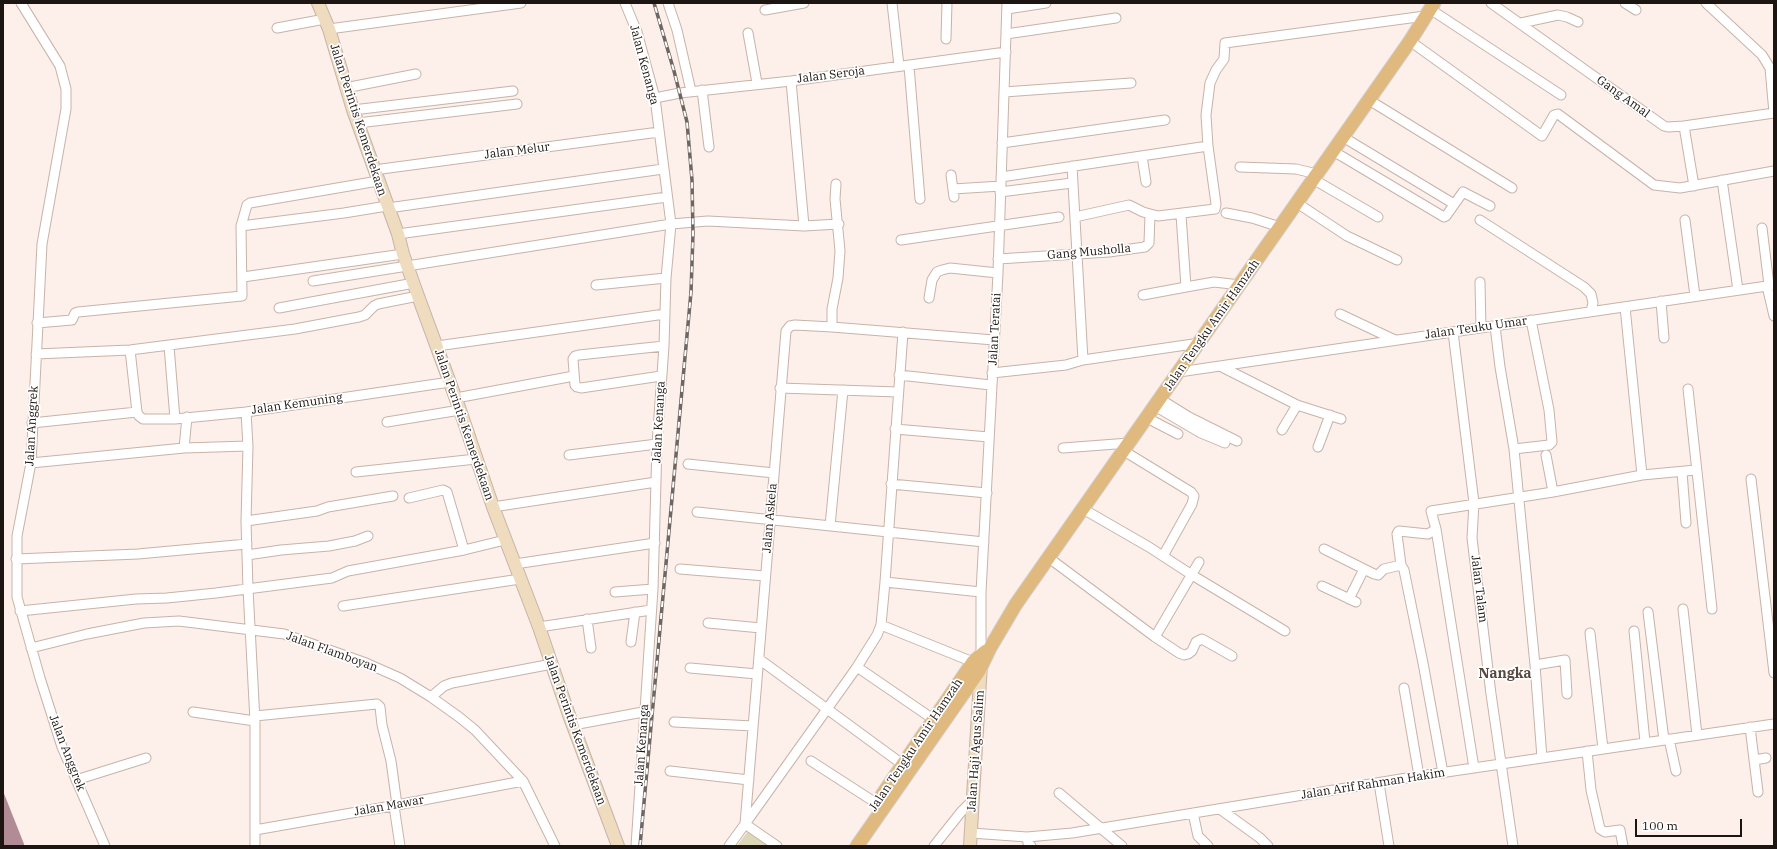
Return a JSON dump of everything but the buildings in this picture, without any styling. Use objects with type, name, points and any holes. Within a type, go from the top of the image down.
[{"type":"main road","name":"Jalan Tengku Amir Hamzah","points":[[857,846],[1016,604],[1200,343],[1410,41],[1430,9]]},
{"type":"main road","name":"Jalan Tengku Amir Hamzah","points":[[847,846],[933,719],[981,658]]},
{"type":"street","name":"Jalan Anggrek","points":[[21,3],[60,66],[66,89],[66,109],[42,244],[31,462],[17,536],[17,596],[31,648],[62,747],[105,846]]},
{"type":"street","name":"Jalan Perintis Kemerdekaan","points":[[318,3],[327,24],[345,88],[398,234],[407,267],[456,398],[505,540],[539,627],[573,725],[618,846]]},
{"type":"street","points":[[277,28],[521,3]]},
{"type":"street","name":"Jalan Kenanga","points":[[626,3],[637,32],[655,98],[671,224],[666,278],[664,346],[657,444],[653,589],[643,712],[636,846]]},
{"type":"street","points":[[668,3],[677,30],[691,91]]},
{"type":"street","points":[[765,10],[804,3]]},
{"type":"street","points":[[892,3],[899,66]]},
{"type":"street","points":[[946,39],[947,3]]},
{"type":"street","points":[[1007,6],[1046,3]]},
{"type":"street","name":"Gang Amal","points":[[1491,3],[1660,123],[1668,127],[1774,113]]},
{"type":"street","points":[[1624,3],[1636,10]]},
{"type":"street","points":[[1706,3],[1762,55],[1772,68],[1774,113]]},
{"type":"street","name":"Jalan Teratai","points":[[981,658],[981,592],[998,273],[1007,6]]},
{"type":"street","points":[[1075,217],[1129,205],[1150,215],[1158,216],[1213,210],[1216,208],[1208,146],[1206,115],[1210,83],[1224,58],[1225,43],[1430,9],[1561,95]]},
{"type":"street","points":[[1521,23],[1558,15],[1567,16],[1578,22]]},
{"type":"street","points":[[1006,34],[1116,18]]},
{"type":"street","points":[[748,33],[757,83]]},
{"type":"street","points":[[1410,41],[1542,136],[1554,115],[1558,114],[1654,185],[1680,188],[1774,171]]},
{"type":"street","name":"Jalan Seroja","points":[[655,98],[691,91],[757,83],[791,81],[1006,52]]},
{"type":"street","points":[[909,66],[920,199]]},
{"type":"street","points":[[345,88],[416,74]]},
{"type":"street","points":[[791,81],[804,226]]},
{"type":"street","points":[[1004,92],[1131,83]]},
{"type":"street","points":[[702,90],[709,147]]},
{"type":"street","points":[[353,110],[514,91]]},
{"type":"street","points":[[1369,100],[1512,188]]},
{"type":"street","points":[[358,123],[517,104]]},
{"type":"street","points":[[1002,143],[1165,120]]},
{"type":"street","points":[[1684,126],[1694,186]]},
{"type":"street","name":"Jalan Melur","points":[[241,226],[247,205],[250,203],[376,175],[659,132]]},
{"type":"street","points":[[1343,137],[1454,204]]},
{"type":"street","points":[[951,174],[954,193],[1001,185],[1072,166],[1208,146]]},
{"type":"street","points":[[1333,151],[1442,216],[1446,216],[1463,192],[1490,206]]},
{"type":"street","points":[[1142,156],[1146,182]]},
{"type":"street","points":[[1072,166],[1076,254],[1084,360]]},
{"type":"street","points":[[1240,167],[1296,169],[1315,176],[1378,217]]},
{"type":"street","points":[[38,323],[72,320],[77,312],[242,296],[241,226],[663,169]]},
{"type":"street","points":[[1722,180],[1738,290]]},
{"type":"street","points":[[1001,185],[1072,183]]},
{"type":"street","points":[[832,327],[832,309],[838,278],[840,251],[839,224],[835,199],[836,184]]},
{"type":"street","points":[[398,234],[667,197]]},
{"type":"street","points":[[1297,203],[1346,236],[1396,260]]},
{"type":"street","points":[[1226,213],[1252,218],[1280,227]]},
{"type":"street","points":[[1181,214],[1186,287]]},
{"type":"street","name":"Gang Musholla","points":[[998,259],[1109,252],[1147,245],[1149,243],[1150,215]]},
{"type":"street","points":[[901,240],[999,227],[1059,217]]},
{"type":"street","points":[[1480,220],[1584,286],[1591,294],[1593,303],[1592,311]]},
{"type":"street","points":[[1685,220],[1695,296]]},
{"type":"street","points":[[313,281],[671,224],[708,221],[804,226],[839,224]]},
{"type":"street","points":[[1762,228],[1774,316]]},
{"type":"street","points":[[242,277],[403,254]]},
{"type":"street","points":[[929,298],[932,280],[937,272],[942,270],[950,268],[998,273]]},
{"type":"street","points":[[596,285],[666,278]]},
{"type":"street","points":[[1143,295],[1214,282],[1240,285]]},
{"type":"street","points":[[1480,282],[1481,328]]},
{"type":"street","points":[[279,308],[414,283]]},
{"type":"street","name":"Jalan Teuku Umar","points":[[1179,372],[1624,306],[1661,306],[1695,296],[1770,285]]},
{"type":"street","points":[[36,354],[130,350],[295,329],[359,317],[365,315],[378,304],[418,296]]},
{"type":"street","points":[[1624,306],[1642,476]]},
{"type":"street","points":[[1661,306],[1664,338]]},
{"type":"street","points":[[437,346],[665,314]]},
{"type":"street","points":[[1340,314],[1395,340]]},
{"type":"street","points":[[1514,449],[1549,445],[1552,442],[1549,410],[1531,320]]},
{"type":"street","name":"Jalan Askela","points":[[745,824],[771,519],[780,388],[787,329],[795,325],[994,340]]},
{"type":"street","points":[[1495,326],[1500,367],[1514,449],[1535,665],[1542,758]]},
{"type":"street","points":[[729,846],[857,667],[877,635],[881,625],[903,332]]},
{"type":"street","name":"Jalan Talam","points":[[1453,332],[1474,503],[1472,538],[1513,846]]},
{"type":"street","points":[[992,373],[1066,365],[1084,360],[1200,343]]},
{"type":"street","points":[[169,346],[175,419]]},
{"type":"street","points":[[661,376],[577,388],[575,385],[573,359],[575,356],[664,346]]},
{"type":"street","points":[[130,350],[140,415]]},
{"type":"street","points":[[1220,366],[1297,405],[1341,420]]},
{"type":"street","points":[[899,375],[991,385]]},
{"type":"street","points":[[456,398],[574,376]]},
{"type":"street","name":"Jalan Kemuning","points":[[32,423],[140,415],[175,419],[246,412],[450,382]]},
{"type":"street","points":[[780,388],[898,392]]},
{"type":"street","points":[[1688,389],[1712,610]]},
{"type":"street","points":[[830,526],[843,390]]},
{"type":"street","points":[[1157,403],[1237,441]]},
{"type":"street","points":[[1157,403],[1201,433],[1225,443]]},
{"type":"street","points":[[1282,430],[1297,405]]},
{"type":"street","points":[[387,422],[460,410]]},
{"type":"street","points":[[246,412],[248,446],[246,521],[249,629],[255,718],[255,846]]},
{"type":"street","points":[[1318,446],[1330,415]]},
{"type":"street","points":[[184,448],[187,417]]},
{"type":"street","points":[[1146,418],[1178,434]]},
{"type":"street","points":[[896,429],[989,437]]},
{"type":"street","points":[[568,455],[657,444]]},
{"type":"street","points":[[31,462],[184,448],[248,446]]},
{"type":"street","points":[[1063,448],[1126,447],[1191,492],[1194,496],[1194,501],[1163,556]]},
{"type":"street","points":[[1546,455],[1553,492]]},
{"type":"street","points":[[356,472],[476,459]]},
{"type":"street","points":[[688,464],[774,473]]},
{"type":"street","points":[[1474,768],[1436,529],[1431,511],[1474,503],[1553,492],[1642,476],[1696,470]]},
{"type":"street","points":[[1682,472],[1686,523]]},
{"type":"street","points":[[1751,480],[1774,674]]},
{"type":"street","points":[[493,507],[656,482]]},
{"type":"street","points":[[892,484],[987,493]]},
{"type":"street","points":[[408,498],[443,490],[447,492],[464,550]]},
{"type":"street","points":[[246,521],[317,511],[328,507],[394,496]]},
{"type":"street","points":[[1083,509],[1285,631]]},
{"type":"street","points":[[697,512],[984,542]]},
{"type":"street","points":[[1436,529],[1428,534],[1398,532],[1397,534],[1401,565],[1404,570],[1423,663],[1443,773]]},
{"type":"street","points":[[247,555],[281,550],[329,546],[355,541],[368,536]]},
{"type":"street","points":[[20,611],[136,599],[166,598],[332,578],[348,570],[464,550],[505,540]]},
{"type":"street","points":[[515,564],[655,543]]},
{"type":"street","points":[[16,559],[124,555],[247,544]]},
{"type":"street","points":[[1324,549],[1378,575],[1384,569],[1401,565]]},
{"type":"street","points":[[1049,558],[1155,637],[1184,655],[1192,651],[1198,640],[1202,639],[1232,656]]},
{"type":"street","points":[[1155,637],[1199,562]]},
{"type":"street","points":[[680,569],[765,576]]},
{"type":"street","points":[[1322,586],[1353,601],[1364,569]]},
{"type":"street","points":[[343,606],[520,579]]},
{"type":"street","points":[[885,582],[981,592]]},
{"type":"street","points":[[615,592],[653,589]]},
{"type":"street","points":[[1683,609],[1697,735]]},
{"type":"street","points":[[539,627],[651,610]]},
{"type":"street","points":[[631,642],[635,612]]},
{"type":"street","points":[[1648,612],[1666,739],[1676,771]]},
{"type":"street","points":[[587,619],[591,648]]},
{"type":"street","name":"Jalan Flamboyan","points":[[31,648],[87,634],[159,622],[179,621],[284,634],[366,663],[400,678],[431,697],[475,730],[523,781],[555,846]]},
{"type":"street","points":[[708,623],[761,628]]},
{"type":"street","points":[[881,625],[981,658]]},
{"type":"street","points":[[1590,632],[1603,749]]},
{"type":"street","points":[[1634,632],[1645,742]]},
{"type":"street","name":"Jalan Haji Agus Salim","points":[[970,846],[981,658]]},
{"type":"street","points":[[759,659],[827,707],[902,764]]},
{"type":"street","points":[[1535,665],[1565,660],[1567,694]]},
{"type":"street","points":[[431,697],[444,686],[452,683],[552,664]]},
{"type":"street","points":[[857,667],[933,719]]},
{"type":"street","points":[[690,668],[757,674]]},
{"type":"street","points":[[1404,688],[1419,776]]},
{"type":"street","points":[[194,712],[255,718],[377,704],[380,707],[382,725],[391,761],[400,846]]},
{"type":"street","points":[[573,725],[643,712]]},
{"type":"street","points":[[674,722],[753,726]]},
{"type":"street","name":"Jalan Arif Rahman Hakim","points":[[971,832],[1027,837],[1057,835],[1419,776],[1774,724]]},
{"type":"street","points":[[1750,727],[1758,792]]},
{"type":"street","points":[[1587,751],[1590,790],[1600,829],[1605,832],[1620,830],[1623,846]]},
{"type":"street","points":[[76,780],[146,758]]},
{"type":"street","points":[[1754,760],[1766,758]]},
{"type":"street","points":[[811,761],[876,804]]},
{"type":"street","points":[[670,771],[749,780]]},
{"type":"street","name":"Jalan Mawar","points":[[255,830],[396,806],[523,781]]},
{"type":"street","points":[[1379,783],[1389,846]]},
{"type":"street","points":[[1059,793],[1122,846]]},
{"type":"street","points":[[934,846],[961,812],[969,804],[973,803]]},
{"type":"street","points":[[1220,809],[1260,838],[1268,846]]},
{"type":"street","points":[[1193,813],[1198,836],[1208,846]]},
{"type":"street","points":[[745,824],[777,846]]},
{"type":"street","points":[[1027,837],[1028,843],[1031,846]]},
{"type":"shaded area","points":[[3,791],[24,844],[24,846],[3,846]]},
{"type":"shaded area","points":[[748,831],[772,846],[737,846]]},
{"type":"railway","points":[[640,846],[691,292],[693,234],[692,180],[687,122],[654,3]]},
{"type":"district","name":"Nangka","points":[[1505,674]]}]
